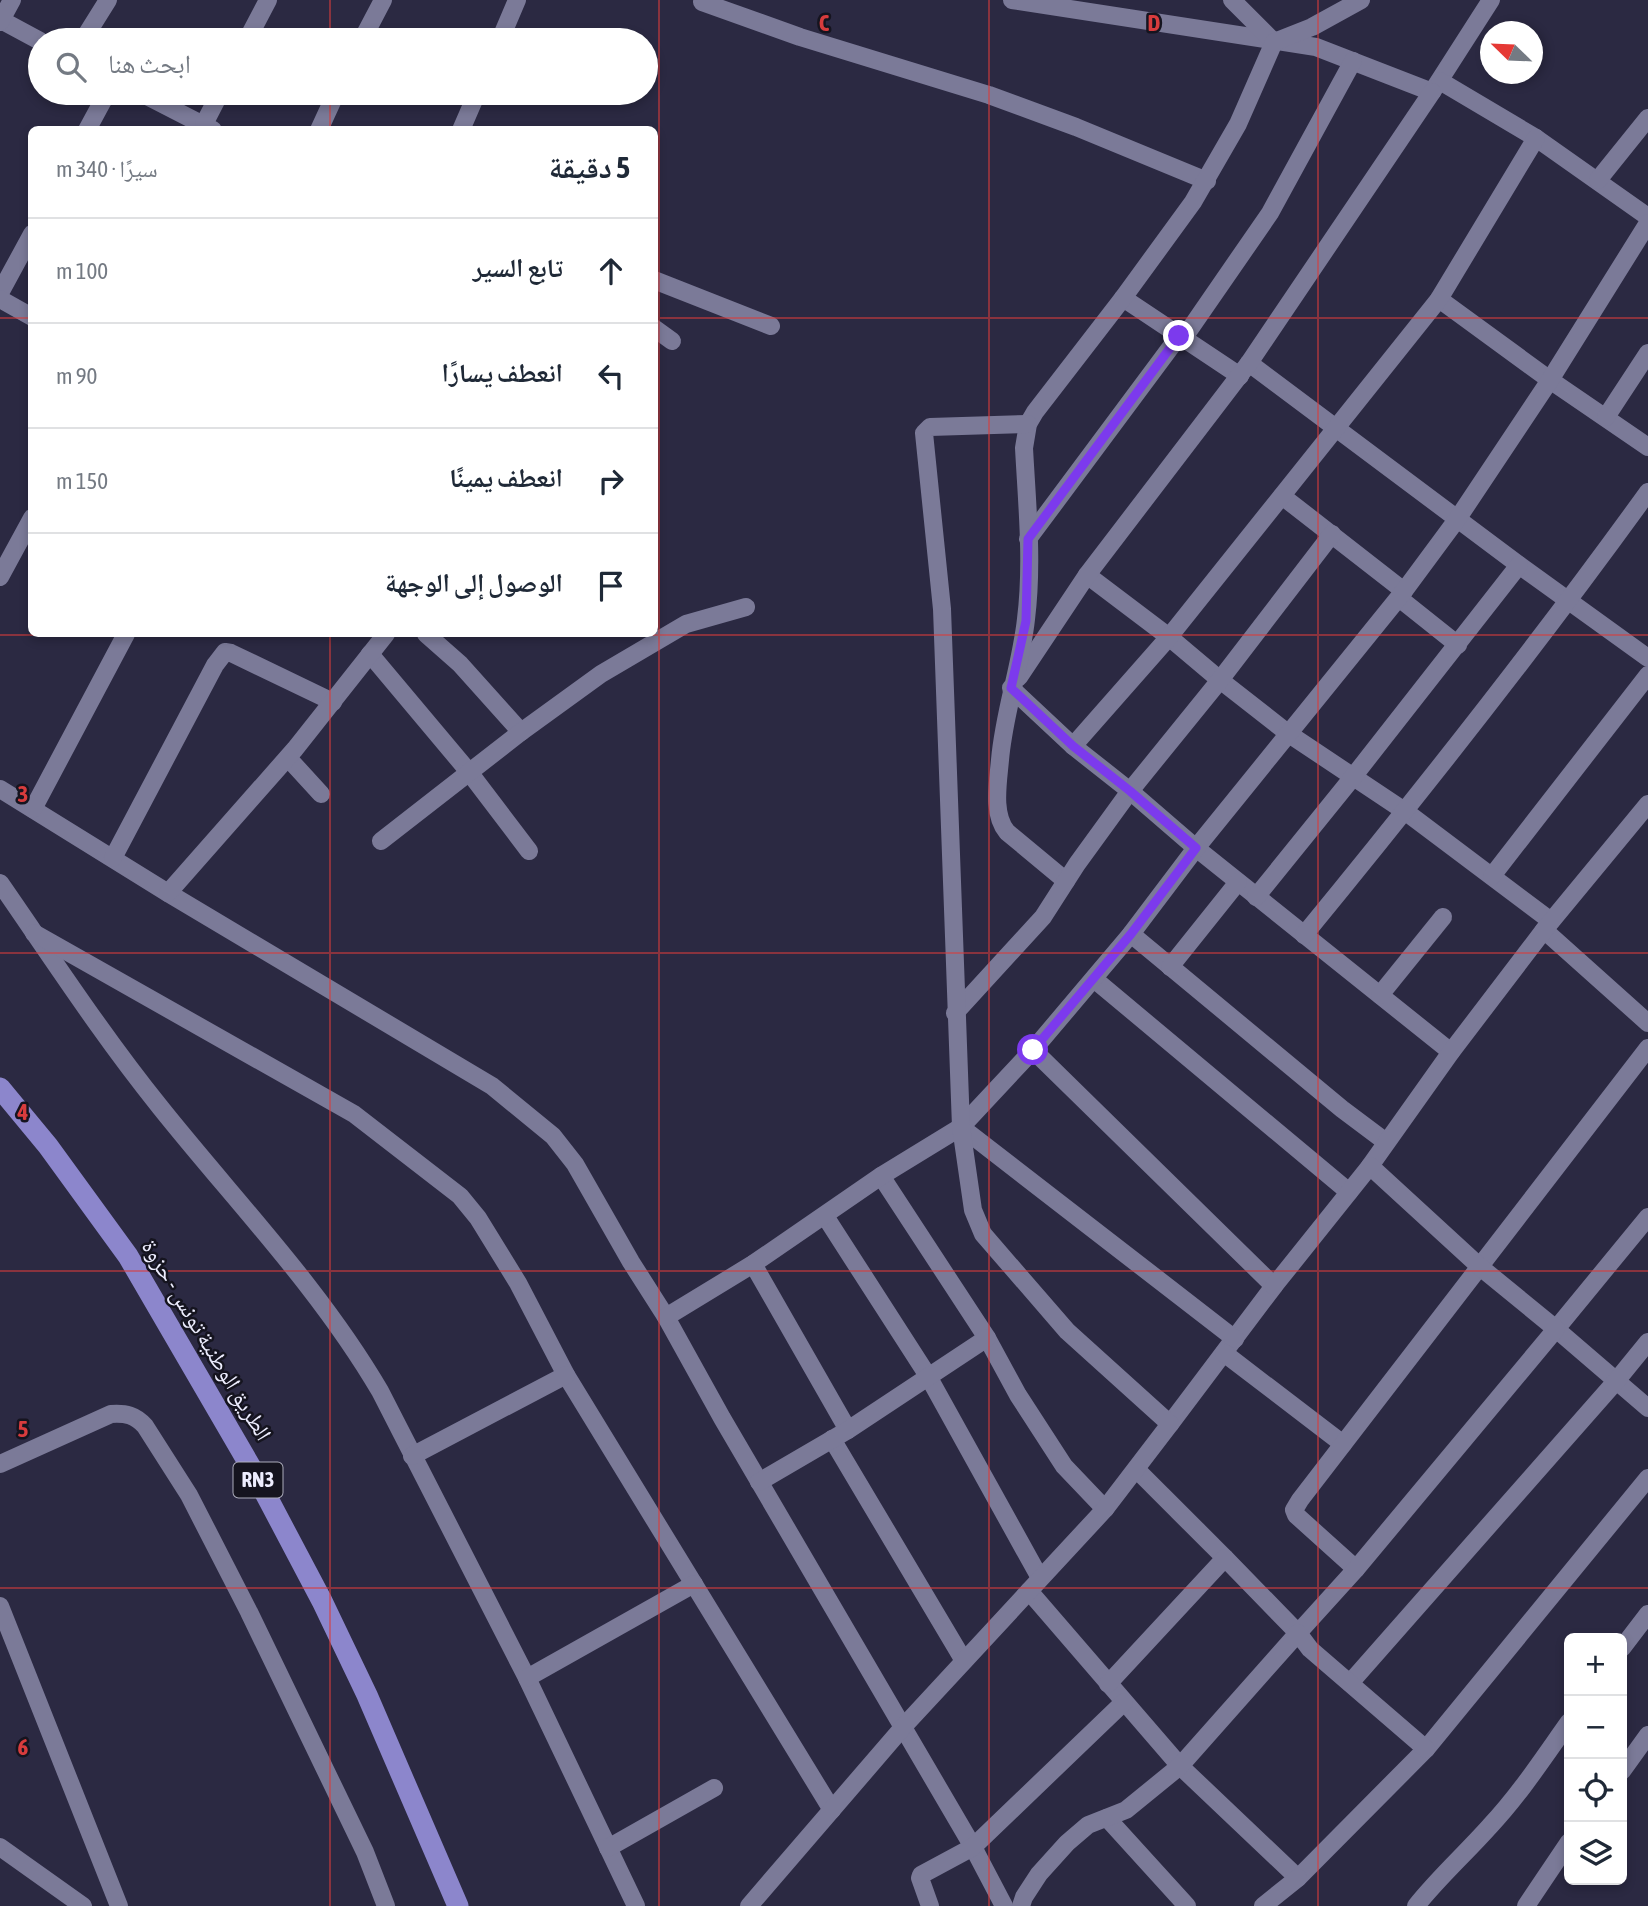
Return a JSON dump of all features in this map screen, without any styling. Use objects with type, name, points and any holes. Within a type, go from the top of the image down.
[{"type":"main road","name":"الطريق الوطنية تونس - حزوة","points":[[0,1088],[48,1146],[128,1256],[256,1476],[322,1601],[367,1695],[458,1906]]},
{"type":"street","points":[[12,0],[0,21],[28,35]]},
{"type":"street","points":[[90,28],[108,0]]},
{"type":"street","points":[[253,28],[268,0]]},
{"type":"street","points":[[368,28],[383,0]]},
{"type":"street","points":[[505,28],[517,0]]},
{"type":"street","points":[[705,0],[702,2],[800,37],[989,95],[1076,127],[1207,181]]},
{"type":"street","points":[[1012,0],[1316,47],[1436,87],[1536,138],[1648,217]]},
{"type":"street","points":[[1232,0],[1274,42]]},
{"type":"street","points":[[1066,881],[1001,825],[997,810],[1000,758],[1011,688],[1026,621],[1028,539],[1024,448],[1028,424],[1123,299],[1207,181],[1238,124],[1274,42],[1312,27],[1361,0]]},
{"type":"street","points":[[1011,688],[1087,575],[1245,370],[1436,87],[1491,0]]},
{"type":"street","points":[[1028,539],[1181,337],[1270,213],[1353,61]]},
{"type":"street","points":[[89,126],[101,105]]},
{"type":"street","points":[[165,105],[206,126]]},
{"type":"street","points":[[208,126],[216,105]]},
{"type":"street","points":[[320,126],[330,105]]},
{"type":"street","points":[[463,126],[472,105]]},
{"type":"street","points":[[1598,180],[1648,118]]},
{"type":"street","points":[[1073,746],[1169,637],[1439,299],[1536,138]]},
{"type":"street","points":[[666,1317],[753,1264],[881,1176],[961,1126],[1033,1050],[1131,934],[1196,848],[1402,594],[1458,518],[1550,380],[1648,223]]},
{"type":"street","points":[[0,293],[28,241]]},
{"type":"street","points":[[658,282],[771,326]]},
{"type":"street","points":[[0,299],[28,315]]},
{"type":"street","points":[[1123,299],[1181,337],[1245,370],[1336,429],[1648,658]]},
{"type":"street","points":[[1439,299],[1648,447]]},
{"type":"street","points":[[658,331],[672,341]]},
{"type":"street","points":[[1606,417],[1648,353]]},
{"type":"street","points":[[1028,424],[930,427],[924,433],[942,610],[961,1126],[974,1210],[983,1234],[1067,1331],[1170,1424]]},
{"type":"street","points":[[1304,934],[1406,812],[1569,601],[1648,492]]},
{"type":"street","points":[[1282,496],[1332,534],[1458,645]]},
{"type":"street","points":[[0,577],[28,525]]},
{"type":"street","points":[[955,1013],[1043,917],[1130,791],[1220,680],[1332,534]]},
{"type":"street","points":[[1256,897],[1458,645],[1518,565]]},
{"type":"street","points":[[1087,575],[1289,734],[1406,812],[1492,876],[1648,1023]]},
{"type":"street","points":[[381,841],[521,732],[601,674],[686,624],[746,607]]},
{"type":"street","points":[[33,809],[124,637]]},
{"type":"street","points":[[169,893],[288,758],[384,637]]},
{"type":"street","points":[[429,637],[460,664],[521,732]]},
{"type":"street","points":[[113,858],[215,665],[225,652],[333,702]]},
{"type":"street","points":[[370,654],[469,772],[529,851]]},
{"type":"street","points":[[1492,876],[1648,675]]},
{"type":"street","points":[[1011,688],[1073,746],[1196,848],[1451,1052]]},
{"type":"street","points":[[288,758],[320,794]]},
{"type":"street","points":[[3,795],[33,809],[492,1086],[553,1136],[576,1164],[631,1262],[666,1317],[759,1482],[904,1726],[1004,1906]]},
{"type":"street","points":[[749,1906],[904,1726],[1105,1510],[1370,1166],[1451,1052],[1547,926],[1644,816]]},
{"type":"street","points":[[1170,967],[1238,882]]},
{"type":"street","points":[[0,883],[89,1013],[160,1107],[293,1265],[354,1347],[380,1391],[527,1678],[636,1906]]},
{"type":"street","points":[[1380,995],[1443,917]]},
{"type":"street","points":[[34,933],[354,1114],[460,1196],[478,1218],[518,1283],[566,1376],[832,1810]]},
{"type":"street","points":[[1131,934],[1342,1109],[1386,1142]]},
{"type":"street","points":[[1094,979],[1349,1192]]},
{"type":"street","points":[[1356,1569],[1302,1521],[1294,1510],[1648,1048]]},
{"type":"street","points":[[1033,1050],[1275,1286]]},
{"type":"street","points":[[961,1126],[1229,1346],[1343,1444]]},
{"type":"street","points":[[1370,1166],[1479,1266],[1618,1380],[1648,1408]]},
{"type":"street","points":[[881,1176],[987,1338],[1018,1395],[1064,1466],[1105,1510]]},
{"type":"street","points":[[825,1216],[928,1376],[1035,1585],[1108,1684],[1180,1766],[1298,1878]]},
{"type":"street","points":[[1021,1906],[1039,1874],[1067,1843],[1088,1825],[1126,1810],[1180,1766],[1356,1569],[1648,1217]]},
{"type":"street","points":[[753,1264],[848,1430]]},
{"type":"street","points":[[759,1482],[848,1430],[987,1338]]},
{"type":"street","points":[[1350,1683],[1618,1380],[1648,1342]]},
{"type":"street","points":[[412,1456],[566,1376]]},
{"type":"street","points":[[0,1464],[111,1414],[129,1414],[145,1426],[189,1495],[249,1612],[365,1852],[386,1906]]},
{"type":"street","points":[[832,1439],[964,1661]]},
{"type":"street","points":[[1137,1470],[1298,1633],[1310,1649],[1426,1749]]},
{"type":"street","points":[[1263,1906],[1298,1878],[1426,1749],[1648,1478]]},
{"type":"street","points":[[1108,1684],[1225,1558]]},
{"type":"street","points":[[527,1678],[694,1584]]},
{"type":"street","points":[[0,1606],[119,1906]]},
{"type":"street","points":[[1627,1641],[1648,1614]]},
{"type":"street","points":[[930,1906],[921,1875],[973,1847],[1124,1702]]},
{"type":"street","points":[[1416,1906],[1505,1809],[1564,1728]]},
{"type":"street","points":[[1627,1764],[1648,1735]]},
{"type":"street","points":[[608,1848],[714,1788]]},
{"type":"street","points":[[1107,1818],[1187,1906]]},
{"type":"street","points":[[0,1847],[83,1906]]},
{"type":"street","points":[[1526,1906],[1564,1849]]},
{"type":"route","points":[[1033,1050],[1131,934],[1196,848],[1073,746],[1011,688],[1026,621],[1028,539],[1179,336]]}]
